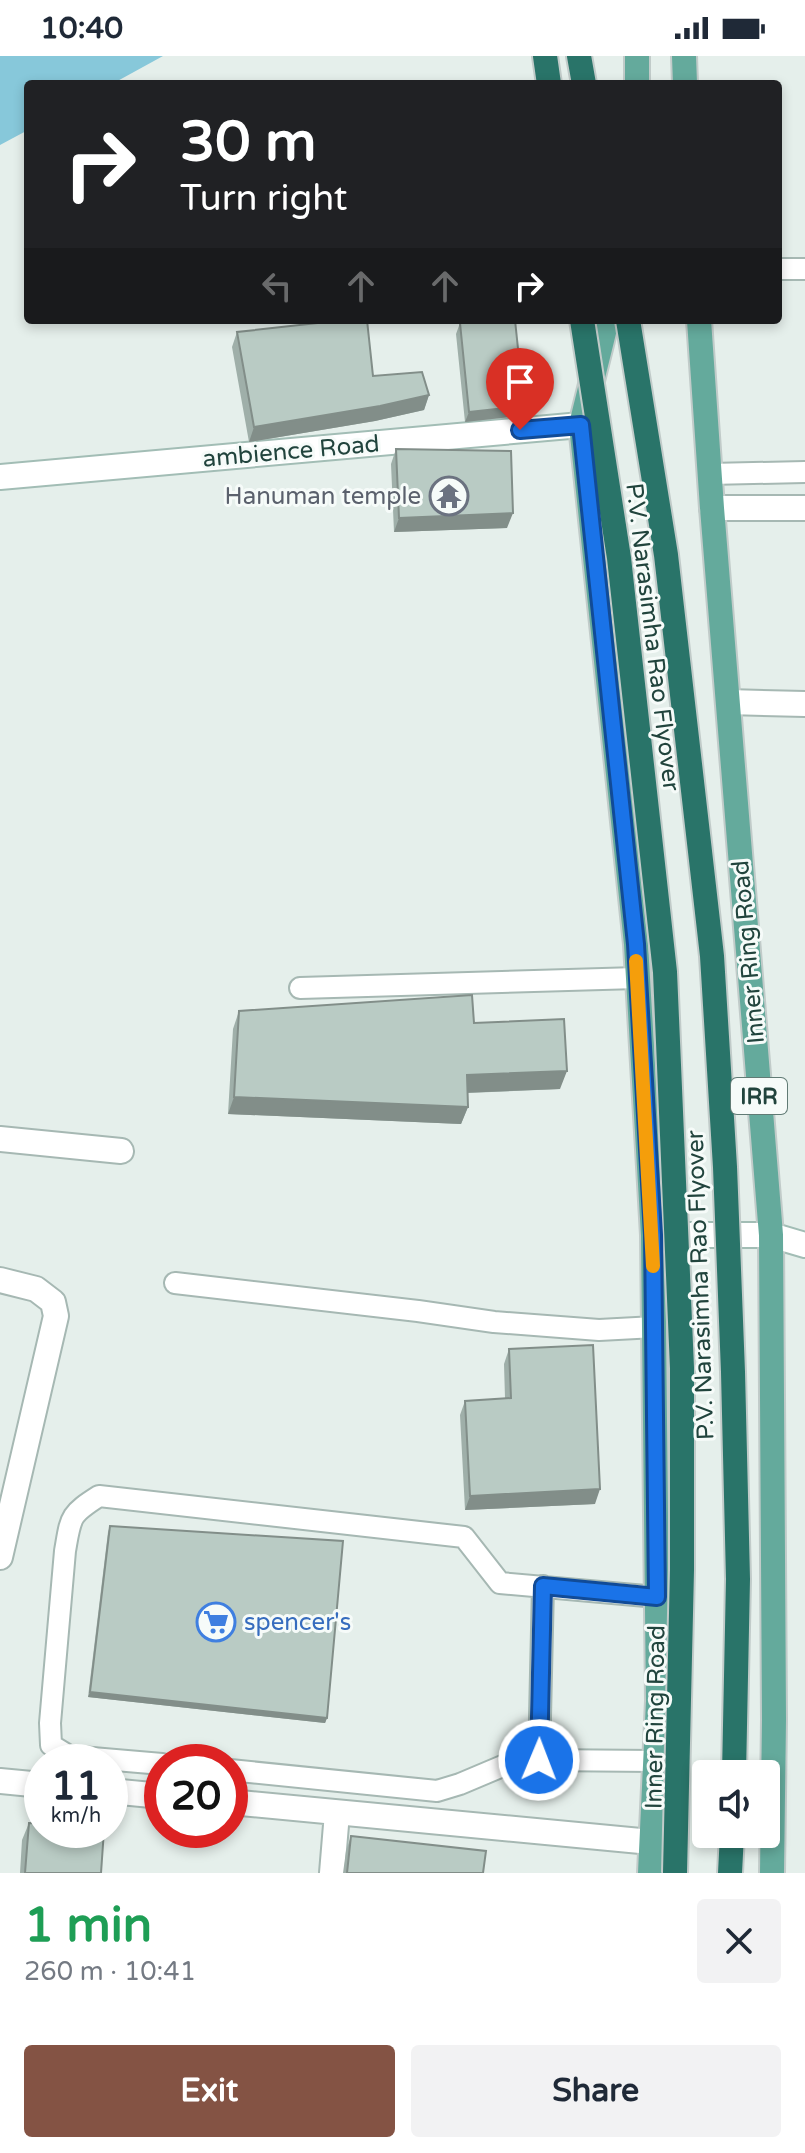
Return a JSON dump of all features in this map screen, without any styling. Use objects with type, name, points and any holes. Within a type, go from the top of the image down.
[{"type":"highway","points":[[545,56],[548,80]]},
{"type":"highway","points":[[579,56],[583,80]]},
{"type":"highway","name":"P.V. Narasimha Rao Flyover","points":[[583,324],[619,558],[665,972],[682,1368],[675,1873]]},
{"type":"highway","name":"P.V. Narasimha Rao Flyover","points":[[629,324],[666,555],[712,956],[725,1167],[734,1420],[738,1579],[734,1760]]},
{"type":"highway","points":[[730,1873],[731,1848]]},
{"type":"main road","points":[[637,56],[637,80]]},
{"type":"main road","points":[[684,56],[685,80]]},
{"type":"main road","name":"Inner Ring Road","points":[[606,324],[581,425],[636,944],[653,1235],[658,1701],[650,1873]]},
{"type":"main road","name":"Inner Ring Road","points":[[699,324],[771,1235],[772,1873]]},
{"type":"street","name":"ambience Road","points":[[0,477],[581,425]]},
{"type":"street","points":[[712,508],[805,508]]},
{"type":"street","points":[[728,702],[805,704]]},
{"type":"street","points":[[0,1139],[121,1151]]},
{"type":"street","points":[[653,1235],[771,1235],[805,1245]]},
{"type":"street","points":[[0,1280],[36,1289],[53,1302],[56,1316],[0,1557]]},
{"type":"street","points":[[0,1781],[24,1783]]},
{"type":"street","points":[[248,1804],[651,1842]]},
{"type":"street","points":[[332,1873],[337,1813]]},
{"type":"lane","points":[[782,269],[805,269]]},
{"type":"lane","points":[[710,474],[805,472]]},
{"type":"lane","points":[[300,988],[637,978]]},
{"type":"lane","points":[[175,1283],[494,1322],[599,1330],[655,1327]]},
{"type":"lane","points":[[144,1762],[69,1756],[51,1745],[50,1723],[69,1525],[77,1510],[99,1496],[464,1537],[500,1583],[657,1597]]},
{"type":"lane","points":[[539,1760],[543,1586]]},
{"type":"lane","points":[[248,1772],[437,1791],[505,1765],[539,1760],[655,1761]]},
{"type":"water","points":[[0,56],[163,56],[119,80],[24,80],[24,132],[0,145]]},
{"type":"building","points":[[309,324],[367,324],[373,376],[422,372],[429,395],[254,427],[237,332]]},
{"type":"building","points":[[460,324],[515,324],[524,406],[469,412]]},
{"type":"building","points":[[396,449],[511,451],[513,513],[399,518]]},
{"type":"building","points":[[472,995],[474,1023],[564,1019],[567,1071],[467,1075],[468,1107],[234,1097],[239,1011]]},
{"type":"building","points":[[593,1345],[600,1489],[470,1496],[465,1401],[511,1398],[509,1349]]},
{"type":"building","name":"spencer's","points":[[110,1526],[343,1541],[327,1718],[90,1692]]},
{"type":"building","points":[[351,1836],[486,1851],[483,1873],[347,1873]]},
{"type":"building","points":[[27,1848],[103,1848],[101,1873],[25,1873]]},
{"type":"slow traffic","points":[[636,961],[653,1266]]},
{"type":"place","name":"Hanuman temple","points":[[449,496]]},
{"type":"place","name":"spencer's","points":[[216,1622]]},
{"type":"route","points":[[520,430],[581,425],[636,944],[653,1235],[655,1327],[657,1597],[543,1586],[539,1760]]}]
